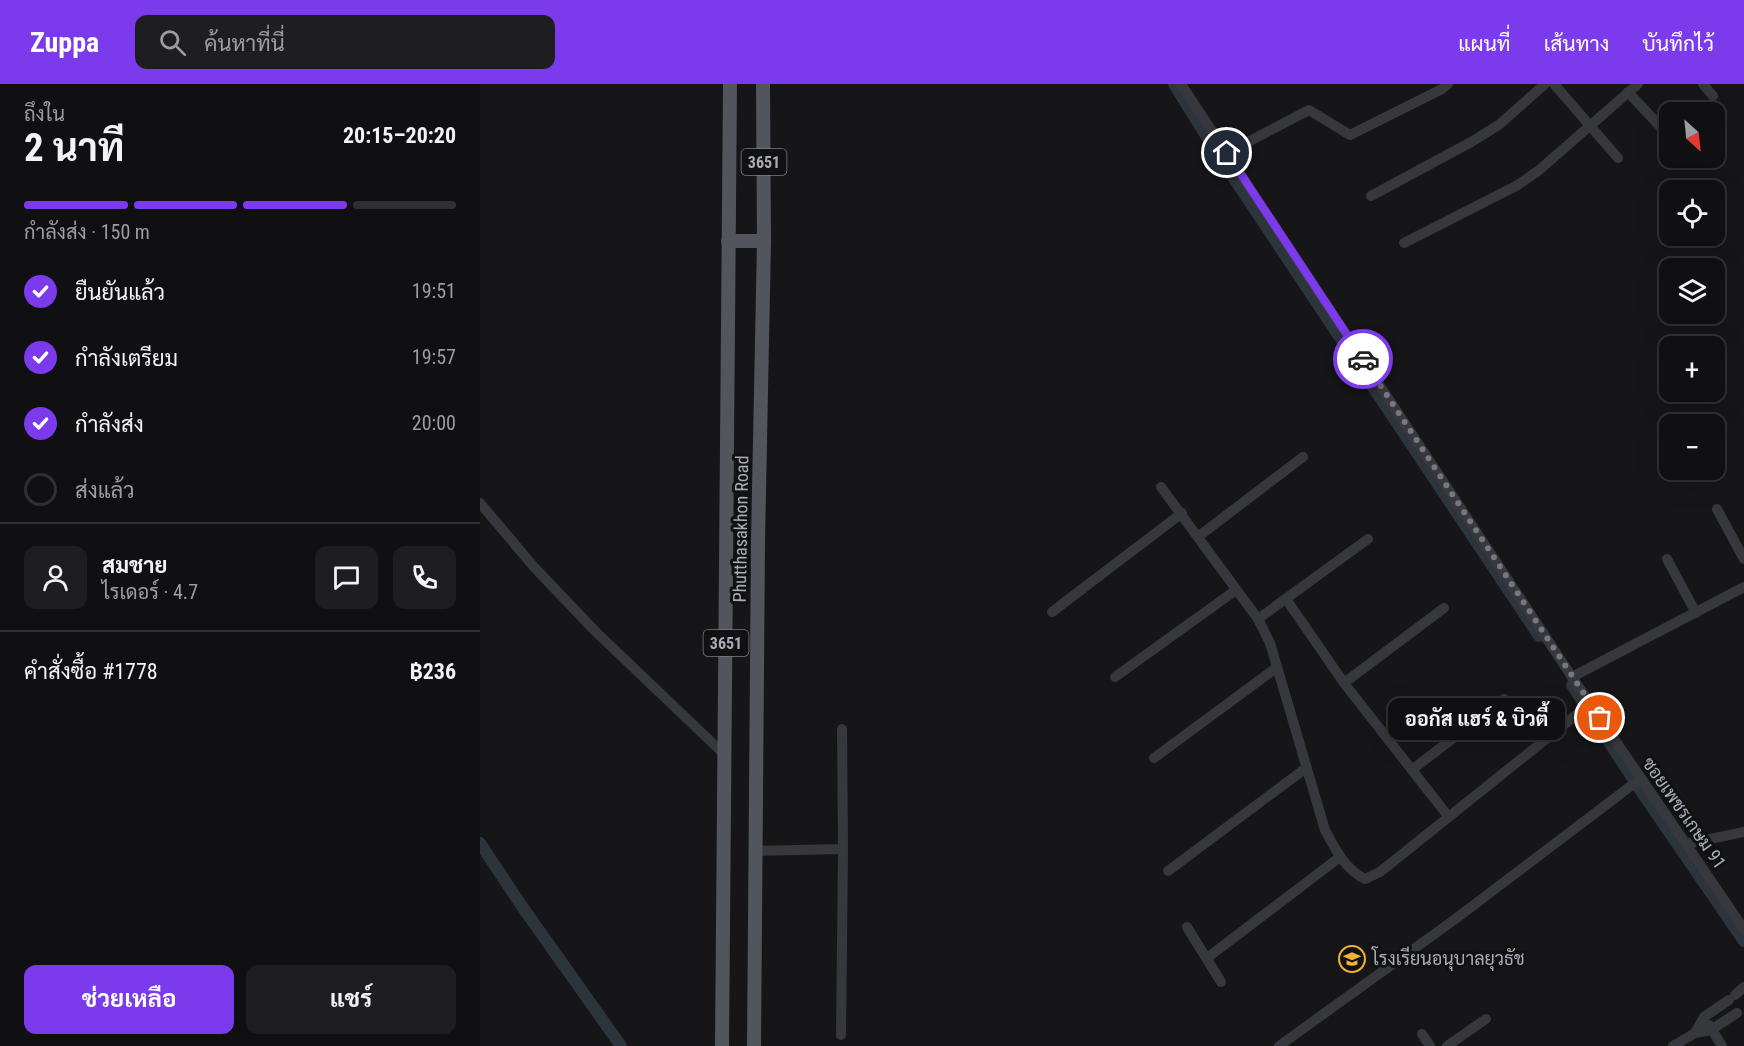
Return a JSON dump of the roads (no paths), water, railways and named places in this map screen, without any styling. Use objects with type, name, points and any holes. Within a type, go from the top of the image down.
[{"type":"main road","name":"Phutthasakhon Road","points":[[722,1046],[730,84]]},
{"type":"main road","name":"Phutthasakhon Road","points":[[754,1046],[758,541],[765,241],[763,84]]},
{"type":"main road","points":[[728,241],[765,241]]},
{"type":"street","name":"ซอยเพชรเกษม 91","points":[[1181,84],[1572,677],[1586,706],[1640,779],[1744,929]]},
{"type":"street","points":[[1227,153],[1310,110],[1350,135],[1448,84]]},
{"type":"street","points":[[1371,196],[1500,124],[1545,84]]},
{"type":"street","points":[[1554,84],[1618,158]]},
{"type":"street","points":[[1404,243],[1516,186],[1538,171],[1638,84]]},
{"type":"street","points":[[1703,84],[1713,96]]},
{"type":"street","points":[[1628,92],[1659,125]]},
{"type":"street","points":[[1199,536],[1304,457]]},
{"type":"street","points":[[1161,487],[1258,619],[1270,643],[1324,830],[1340,857],[1355,874],[1365,879],[1380,872],[1586,706]]},
{"type":"street","points":[[480,503],[534,567],[595,631],[725,755]]},
{"type":"street","points":[[1716,509],[1744,559]]},
{"type":"street","points":[[1052,612],[1182,513]]},
{"type":"street","points":[[1258,619],[1368,539]]},
{"type":"street","points":[[1667,559],[1696,613]]},
{"type":"street","points":[[1572,677],[1744,587]]},
{"type":"street","points":[[1115,677],[1236,590]]},
{"type":"street","points":[[1286,599],[1344,683],[1448,816]]},
{"type":"street","points":[[1344,683],[1444,608]]},
{"type":"street","points":[[1154,758],[1276,668]]},
{"type":"street","points":[[1413,769],[1504,699]]},
{"type":"street","points":[[841,1035],[842,729]]},
{"type":"street","points":[[1168,871],[1306,768]]},
{"type":"street","points":[[1279,1046],[1454,920],[1640,779]]},
{"type":"street","points":[[1686,844],[1744,832]]},
{"type":"street","points":[[755,851],[843,849]]},
{"type":"street","points":[[1206,958],[1340,857]]},
{"type":"street","points":[[1187,927],[1221,982]]},
{"type":"street","points":[[1695,1032],[1704,1017],[1744,987]]},
{"type":"street","points":[[1673,1046],[1695,1032],[1711,1030],[1741,1010]]},
{"type":"street","points":[[1704,1017],[1722,1046]]},
{"type":"street","points":[[1447,1046],[1486,1019]]},
{"type":"street","points":[[1422,1034],[1430,1046]]},
{"type":"waterway","points":[[1174,84],[1215,150],[1539,636]]},
{"type":"waterway","points":[[1572,685],[1639,788],[1744,941]]},
{"type":"waterway","points":[[480,843],[621,1046]]},
{"type":"place","name":"ออกัส แฮร์ & บิวตี้","points":[[1600,718]]},
{"type":"place","name":"โรงเรียนอนุบาลยุวธัช","points":[[1352,959]]}]
